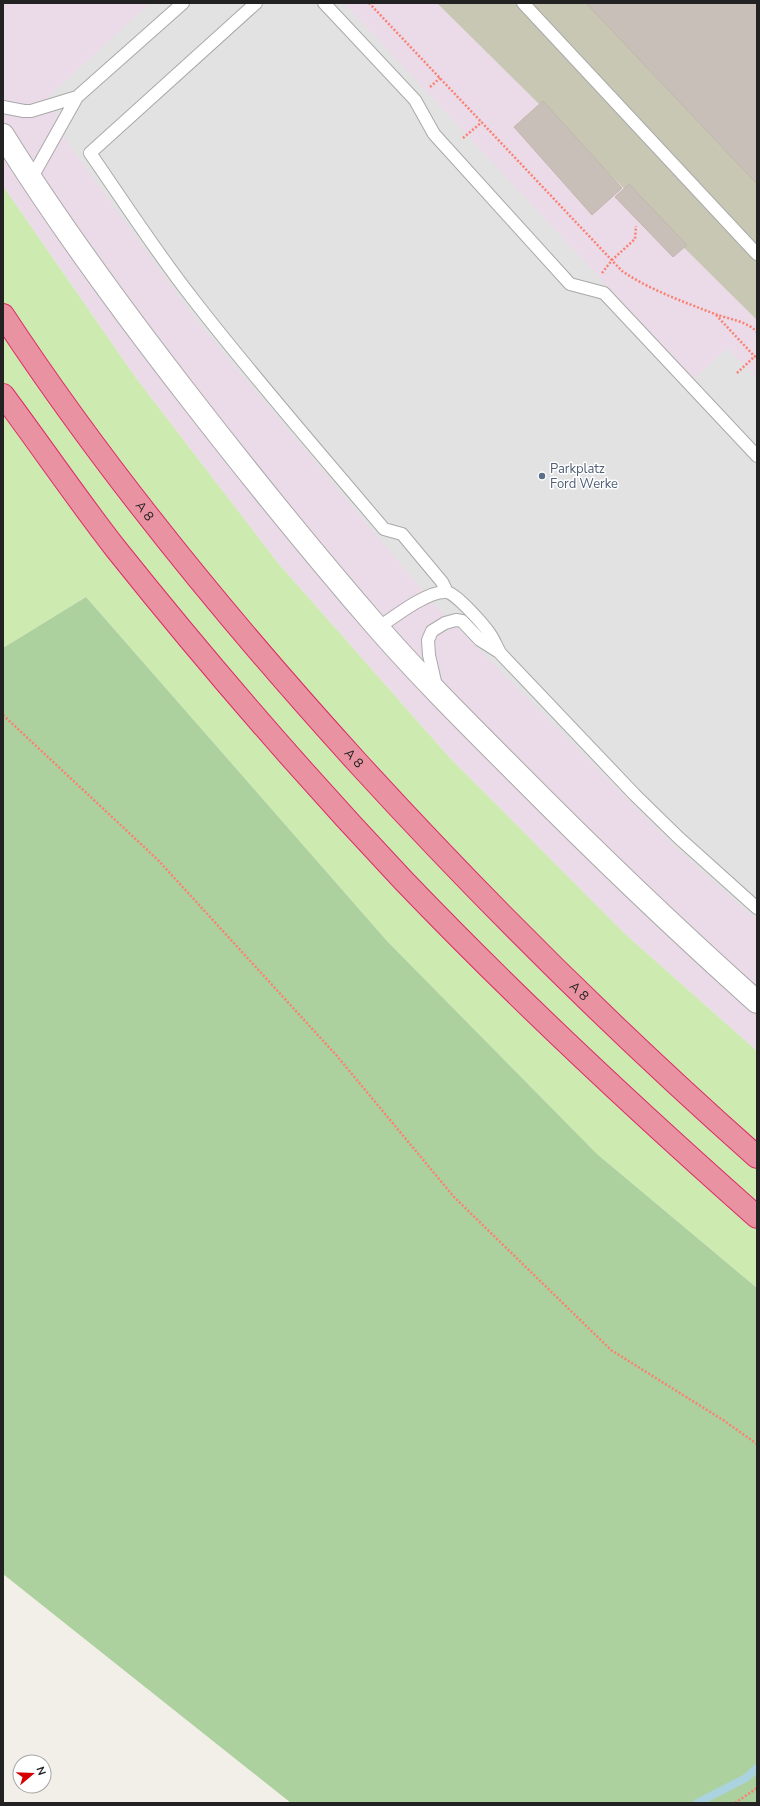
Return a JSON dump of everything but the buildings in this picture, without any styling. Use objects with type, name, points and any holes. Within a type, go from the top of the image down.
[{"type":"highway","name":"A 8","points":[[3,314],[33,361],[135,500],[222,609],[332,734],[435,848],[552,965],[683,1092],[757,1157]]},
{"type":"highway","points":[[3,395],[114,547],[295,761],[403,880],[518,996],[602,1076],[664,1135],[757,1217]]},
{"type":"street","points":[[3,135],[30,179],[127,316],[232,453],[378,628],[437,693],[630,886],[757,1002]]},
{"type":"lane","points":[[30,179],[76,97],[183,3]]},
{"type":"lane","points":[[256,3],[90,153],[158,251],[230,346],[384,529],[402,534],[442,582],[447,592],[456,597],[490,634],[500,653]]},
{"type":"lane","points":[[324,3],[414,100],[434,134],[570,284],[604,293],[757,456]]},
{"type":"lane","points":[[523,3],[757,254]]},
{"type":"lane","points":[[3,107],[31,111],[76,97]]},
{"type":"lane","points":[[378,628],[424,599],[437,593],[447,592]]},
{"type":"lane","points":[[437,693],[429,655],[428,640],[432,631],[445,623],[456,620],[462,621],[480,640],[500,653],[679,838],[757,908]]},
{"type":"path","points":[[369,3],[622,271],[635,280],[715,314],[752,327],[757,332]]},
{"type":"path","points":[[590,289],[612,260],[636,239],[636,226]]},
{"type":"path","points":[[715,314],[756,358],[737,373]]},
{"type":"path","points":[[3,715],[158,860],[337,1056],[454,1198],[611,1350],[723,1420],[757,1444]]},
{"type":"path","points":[[735,1803],[757,1788]]},
{"type":"shaded area","points":[[3,3],[757,3],[757,1051],[624,933],[449,757],[278,563],[136,378],[3,186]]},
{"type":"shaded area","name":"Parkplatz Ford Werke","points":[[150,3],[344,3],[694,379],[727,348],[757,379],[757,920],[676,848],[434,604],[197,321],[67,142],[49,96]]},
{"type":"shaded area","points":[[437,3],[757,3],[757,320]]},
{"type":"green space","points":[[3,186],[136,378],[278,563],[449,757],[624,933],[757,1051],[757,1288],[597,1154],[387,941],[86,597],[3,648]]},
{"type":"green space","points":[[86,597],[387,941],[597,1154],[757,1288],[757,1803],[291,1803],[3,1574],[3,648]]},
{"type":"waterway","points":[[697,1803],[746,1778],[757,1768]]},
{"type":"place","name":"Parkplatz Ford Werke","points":[[542,476]]}]
